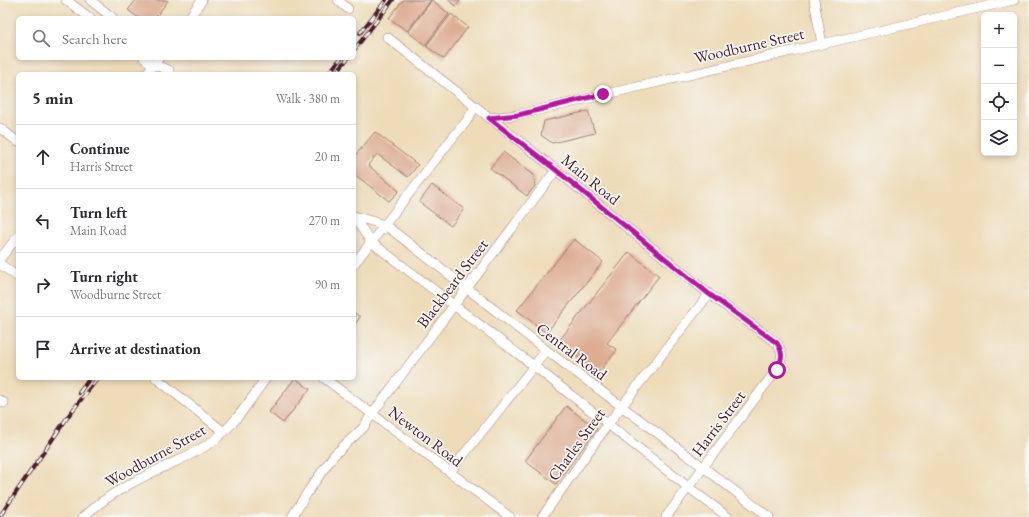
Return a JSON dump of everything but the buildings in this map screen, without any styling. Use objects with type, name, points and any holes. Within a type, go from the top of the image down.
[{"type":"street","points":[[66,0],[87,16]]},
{"type":"street","points":[[90,0],[110,16]]},
{"type":"street","points":[[190,16],[202,0]]},
{"type":"street","points":[[338,0],[348,9]]},
{"type":"street","points":[[814,0],[822,44]]},
{"type":"street","name":"Woodburne Street","points":[[489,118],[518,115],[1014,0]]},
{"type":"street","name":"Main Road","points":[[387,37],[556,170],[709,294],[777,343]]},
{"type":"street","points":[[148,72],[158,60],[172,72]]},
{"type":"street","points":[[356,261],[466,122],[475,107]]},
{"type":"street","points":[[0,128],[16,140]]},
{"type":"street","name":"Blackbeard Street","points":[[292,517],[334,455],[363,428],[556,170]]},
{"type":"street","name":"Central Road","points":[[356,217],[384,225],[546,350],[769,517]]},
{"type":"street","name":"Central Road","points":[[356,219],[371,242],[534,366],[688,488],[728,517]]},
{"type":"street","points":[[0,259],[16,239]]},
{"type":"street","points":[[0,264],[16,276]]},
{"type":"street","name":"Charles Street","points":[[542,517],[608,424],[709,294]]},
{"type":"street","name":"Harris Street","points":[[666,517],[777,370],[782,354],[777,343]]},
{"type":"street","points":[[450,472],[546,350]]},
{"type":"street","points":[[159,380],[224,432]]},
{"type":"street","name":"Woodburne Street","points":[[83,517],[124,487],[195,453],[213,441],[236,419],[265,380]]},
{"type":"street","name":"Newton Road","points":[[327,380],[510,517]]},
{"type":"railway","points":[[360,33],[386,0]]},
{"type":"railway","points":[[356,47],[393,0]]},
{"type":"railway","points":[[330,72],[339,60]]},
{"type":"railway","points":[[337,72],[346,60]]},
{"type":"railway","points":[[79,393],[89,380]]},
{"type":"railway","points":[[0,516],[69,415],[96,380]]},
{"type":"route","points":[[603,94],[518,115],[489,118],[556,170],[709,294],[777,343],[782,354],[777,370]]}]
